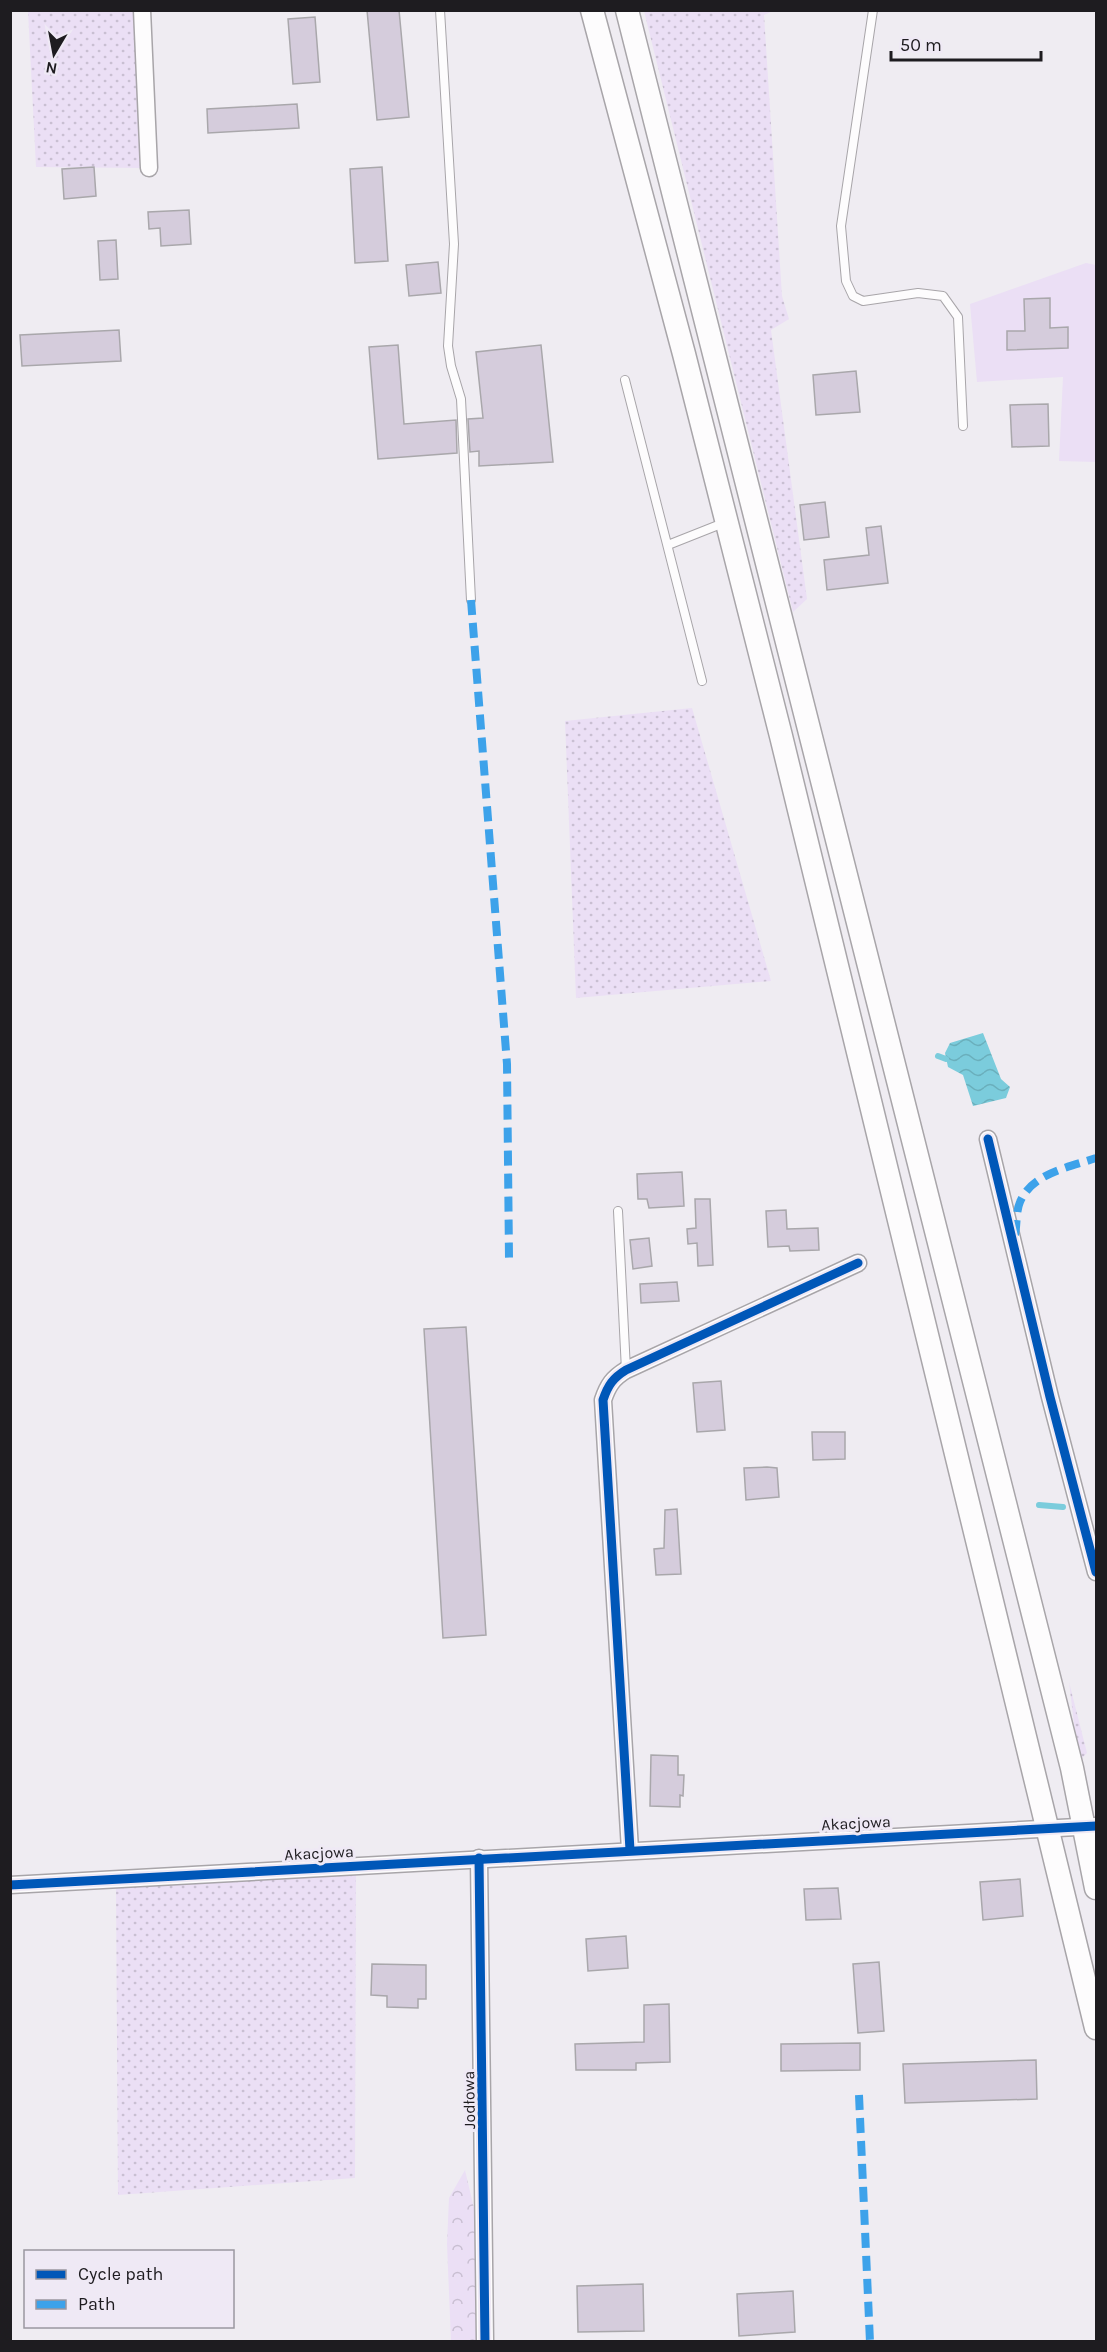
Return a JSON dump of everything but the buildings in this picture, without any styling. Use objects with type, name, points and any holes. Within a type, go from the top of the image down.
[{"type":"main road","points":[[592,10],[781,736],[1096,2028]]},
{"type":"main road","points":[[627,10],[1072,1768],[1090,1826],[1096,1888]]},
{"type":"street","points":[[142,10],[149,168]]},
{"type":"street","points":[[988,1139],[1050,1397],[1096,1572]]},
{"type":"street","points":[[630,1850],[603,1400],[608,1385],[626,1370],[858,1263]]},
{"type":"street","name":"Akacjowa","points":[[10,1885],[1090,1826]]},
{"type":"street","name":"Jodłowa","points":[[479,1858],[485,2342]]},
{"type":"lane","points":[[440,10],[453,243],[448,346],[451,366],[461,399],[471,600]]},
{"type":"lane","points":[[873,10],[841,226],[846,281],[853,296],[863,301],[918,293],[943,296],[958,317],[963,426]]},
{"type":"lane","points":[[625,380],[702,681]]},
{"type":"lane","points":[[668,545],[726,521]]},
{"type":"lane","points":[[618,1211],[626,1370]]},
{"type":"green space","points":[[28,11],[137,11],[145,168],[36,167]]},
{"type":"green space","points":[[644,11],[773,11],[764,15],[782,296],[789,319],[771,330],[807,599],[793,612]]},
{"type":"green space","points":[[1086,263],[1096,265],[1096,462],[1059,461],[1063,377],[977,382],[970,304]]},
{"type":"green space","points":[[692,708],[771,981],[576,998],[565,721]]},
{"type":"green space","points":[[1069,1682],[1087,1753],[1081,1759],[1076,1740]]},
{"type":"green space","points":[[356,1875],[355,2178],[118,2195],[116,1887]]},
{"type":"green space","points":[[465,2170],[476,2217],[477,2341],[451,2341],[447,2244],[449,2198]]},
{"type":"water","points":[[983,1033],[1001,1079],[1010,1087],[1006,1098],[973,1106],[963,1075],[948,1067],[945,1053],[950,1043]]},
{"type":"waterway","points":[[938,1056],[946,1059]]},
{"type":"waterway","points":[[1039,1505],[1063,1507]]},
{"type":"marked path","points":[[471,600],[507,1064],[509,1258]]},
{"type":"marked path","points":[[1015,1235],[1020,1202],[1033,1184],[1053,1172],[1096,1158]]},
{"type":"marked path","points":[[859,2095],[870,2342]]},
{"type":"cycle path","points":[[988,1139],[1050,1397],[1096,1572]]},
{"type":"cycle path","points":[[630,1850],[603,1400],[614,1379],[626,1370],[858,1263]]},
{"type":"cycle path","points":[[10,1885],[1096,1826]]},
{"type":"cycle path","points":[[479,1858],[485,2342]]}]
